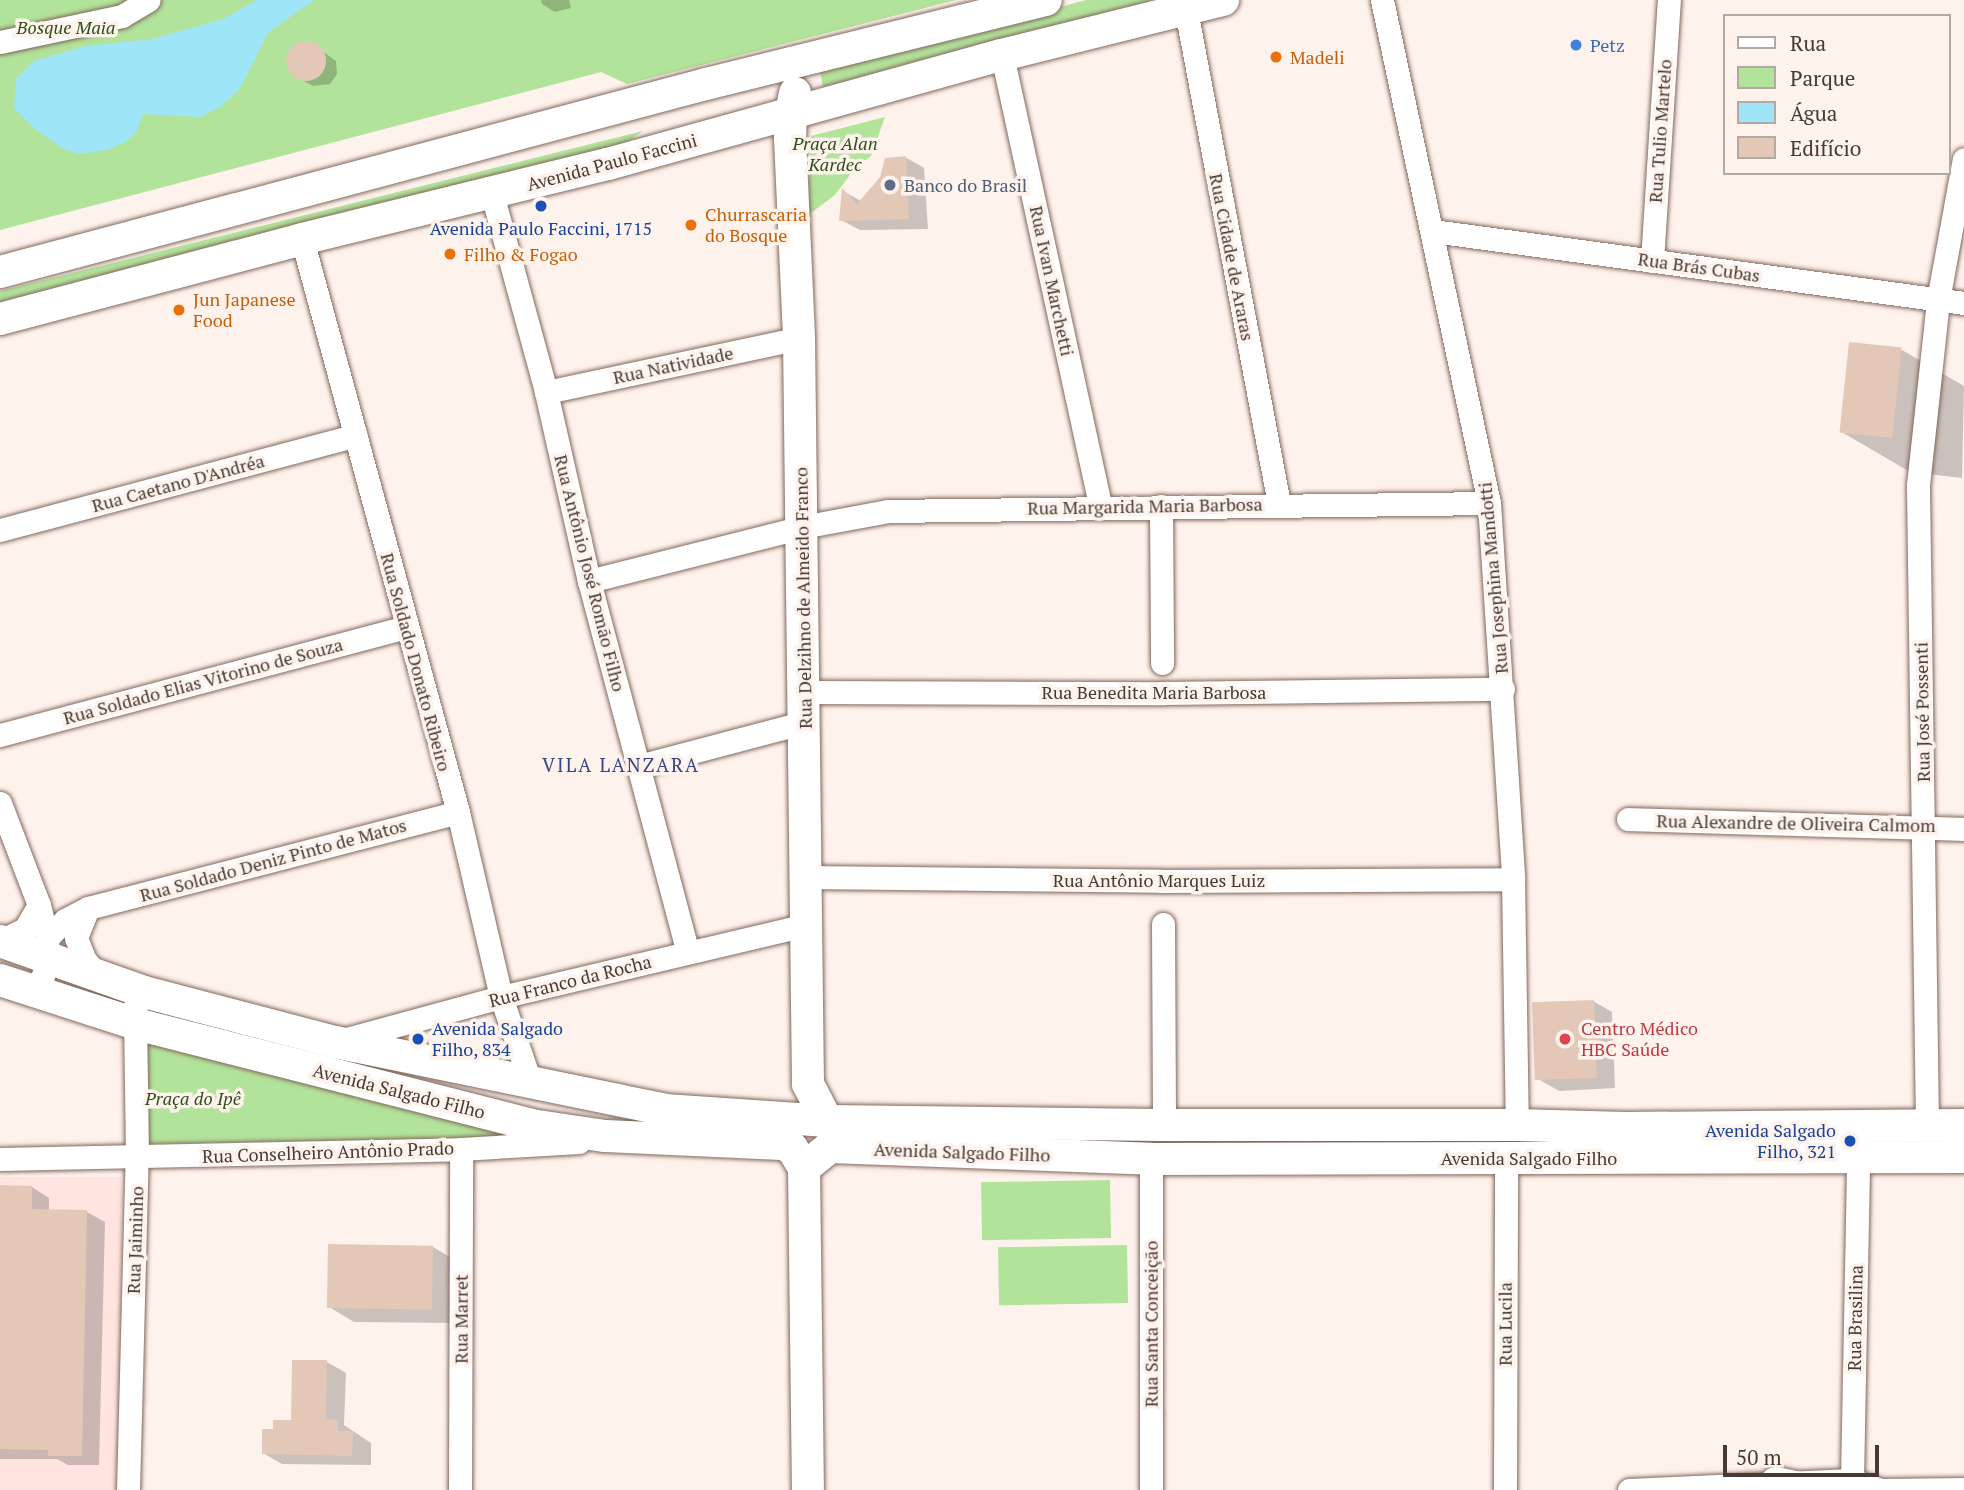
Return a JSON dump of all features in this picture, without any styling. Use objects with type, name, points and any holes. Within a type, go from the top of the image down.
[{"type":"main road","points":[[0,272],[706,84],[1045,0]]},
{"type":"main road","name":"Avenida Paulo Faccini","points":[[0,319],[302,239],[608,164],[1002,55],[1223,0]]},
{"type":"main road","points":[[790,113],[798,84],[815,58]]},
{"type":"main road","points":[[608,164],[618,156],[653,146],[660,140],[667,126],[664,110],[654,100]]},
{"type":"main road","name":"Rua Delzihno de Almeido Franco","points":[[790,113],[799,338],[808,1084],[827,1121]]},
{"type":"main road","name":"Avenida Salgado Filho","points":[[0,941],[47,948],[100,977],[144,992],[335,1042],[665,1110],[827,1121],[1164,1125],[1517,1125],[1625,1128],[1964,1125]]},
{"type":"main road","name":"Avenida Salgado Filho","points":[[0,980],[136,1024],[531,1125],[605,1136],[782,1144],[796,1152],[804,1167],[830,1147],[1152,1159],[1964,1157]]},
{"type":"main road","points":[[776,1118],[792,1107],[808,1084]]},
{"type":"main road","points":[[804,1167],[808,1490]]},
{"type":"main road","points":[[1776,1483],[1809,1490]]},
{"type":"street","points":[[0,42],[122,16],[149,0]]},
{"type":"street","name":"Rua Josephina Mandotti","points":[[1381,0],[1433,231],[1489,503],[1503,689],[1513,879],[1517,1125]]},
{"type":"street","name":"Rua Tulio Martelo","points":[[1652,261],[1669,0]]},
{"type":"street","name":"Rua Cidade de Araras","points":[[1186,10],[1279,504]]},
{"type":"street","name":"Rua Ivan Marchetti","points":[[1002,55],[1101,508]]},
{"type":"street","name":"Rua José Possenti","points":[[1927,1125],[1918,485],[1938,300],[1964,159]]},
{"type":"street","name":"Rua Antônio José Romão Filho","points":[[492,194],[546,392],[589,581],[688,952]]},
{"type":"street","name":"Rua Brás Cubas","points":[[1433,231],[1964,303]]},
{"type":"street","name":"Rua Soldado Donato Ribeiro","points":[[302,239],[405,627],[458,812],[500,997],[531,1084]]},
{"type":"street","name":"Rua Natividade","points":[[546,392],[799,338]]},
{"type":"street","name":"Rua Caetano D'Andréa","points":[[0,530],[356,435]]},
{"type":"street","name":"Rua Margarida Maria Barbosa","points":[[589,581],[802,527],[888,511],[1489,503]]},
{"type":"street","points":[[1161,506],[1162,663]]},
{"type":"street","name":"Rua Soldado Elias Vitorino de Souza","points":[[0,735],[405,627]]},
{"type":"street","name":"Rua Benedita Maria Barbosa","points":[[639,766],[805,707],[1503,689]]},
{"type":"street","points":[[0,803],[39,905],[47,948],[43,976],[32,992]]},
{"type":"street","name":"Rua Soldado Deniz Pinto de Matos","points":[[47,948],[65,920],[88,908],[458,812]]},
{"type":"street","name":"Rua Alexandre de Oliveira Calmom","points":[[1628,819],[1964,828]]},
{"type":"street","name":"Rua Antônio Marques Luiz","points":[[804,877],[1163,881],[1513,879]]},
{"type":"street","points":[[0,941],[25,929],[39,905]]},
{"type":"street","points":[[88,908],[76,938],[85,960],[100,977]]},
{"type":"street","points":[[1163,924],[1164,1125]]},
{"type":"street","name":"Rua Franco da Rocha","points":[[335,1042],[500,997],[805,925]]},
{"type":"street","name":"Rua Jaiminho","points":[[128,1490],[137,1157],[135,1007],[144,992]]},
{"type":"street","name":"Rua Conselheiro Antônio Prado","points":[[0,1159],[461,1149],[656,1138]]},
{"type":"street","name":"Rua Marret","points":[[460,1490],[461,1149]]},
{"type":"street","name":"Rua Brasilina","points":[[1852,1480],[1858,1156]]},
{"type":"street","name":"Rua Santa Conceição","points":[[1151,1490],[1152,1159]]},
{"type":"street","name":"Rua Lucila","points":[[1505,1490],[1506,1159]]},
{"type":"street","points":[[1629,1490],[1852,1480],[1883,1490],[1964,1489]]},
{"type":"shaded area","points":[[0,1177],[121,1177],[121,1490],[0,1490]]},
{"type":"green space","name":"Bosque Maia","points":[[0,0],[956,0],[627,84],[601,72],[0,230]]},
{"type":"green space","points":[[1086,0],[1153,0],[823,87],[820,71]]},
{"type":"green space","name":"Praça Alan Kardec","points":[[885,117],[871,156],[855,168],[835,195],[808,215],[811,136]]},
{"type":"green space","points":[[643,131],[607,156],[0,310],[0,291]]},
{"type":"green space","name":"Praça do Ipê","points":[[147,1038],[535,1137],[147,1144]]},
{"type":"green space","points":[[1110,1180],[1111,1238],[982,1240],[981,1182]]},
{"type":"green space","points":[[1127,1245],[1128,1303],[999,1305],[998,1247]]},
{"type":"water","points":[[257,0],[314,0],[268,33],[239,90],[220,107],[200,117],[143,114],[136,133],[127,141],[107,150],[79,154],[62,148],[32,127],[14,108],[16,79],[34,61],[86,46],[152,39],[223,19]]},
{"type":"building","points":[[306,41],[320,47],[326,61],[320,75],[306,81],[292,75],[286,61],[292,47]]},
{"type":"building","name":"Banco do Brasil","points":[[906,156],[909,219],[839,221],[842,188],[857,204],[880,177],[885,158]]},
{"type":"building","points":[[1849,342],[1902,348],[1892,438],[1839,433]]},
{"type":"building","name":"Centro Médico HBC Saúde","points":[[1594,1000],[1597,1078],[1535,1080],[1532,1002]]},
{"type":"building","points":[[0,1185],[32,1186],[32,1209],[87,1210],[82,1456],[48,1456],[48,1450],[0,1449]]},
{"type":"building","points":[[328,1244],[433,1246],[432,1310],[327,1308]]},
{"type":"building","points":[[292,1360],[327,1360],[326,1419],[338,1420],[338,1431],[353,1431],[352,1456],[262,1454],[262,1429],[273,1429],[273,1420],[291,1420]]},
{"type":"place","name":"Petz","points":[[1576,45]]},
{"type":"place","name":"Madeli","points":[[1276,57]]},
{"type":"place","name":"Banco do Brasil","points":[[890,185]]},
{"type":"place","name":"Avenida Paulo Faccini, 1715","points":[[541,206]]},
{"type":"place","name":"Churrascaria do Bosque","points":[[691,225]]},
{"type":"place","name":"Filho & Fogao","points":[[450,254]]},
{"type":"place","name":"Jun Japanese Food","points":[[179,310]]},
{"type":"place","name":"Avenida Salgado Filho, 834","points":[[418,1039]]},
{"type":"place","name":"Centro Médico HBC Saúde","points":[[1565,1039]]},
{"type":"place","name":"Avenida Salgado Filho, 321","points":[[1850,1141]]},
{"type":"district","name":"VILA LANZARA","points":[[621,765]]}]
